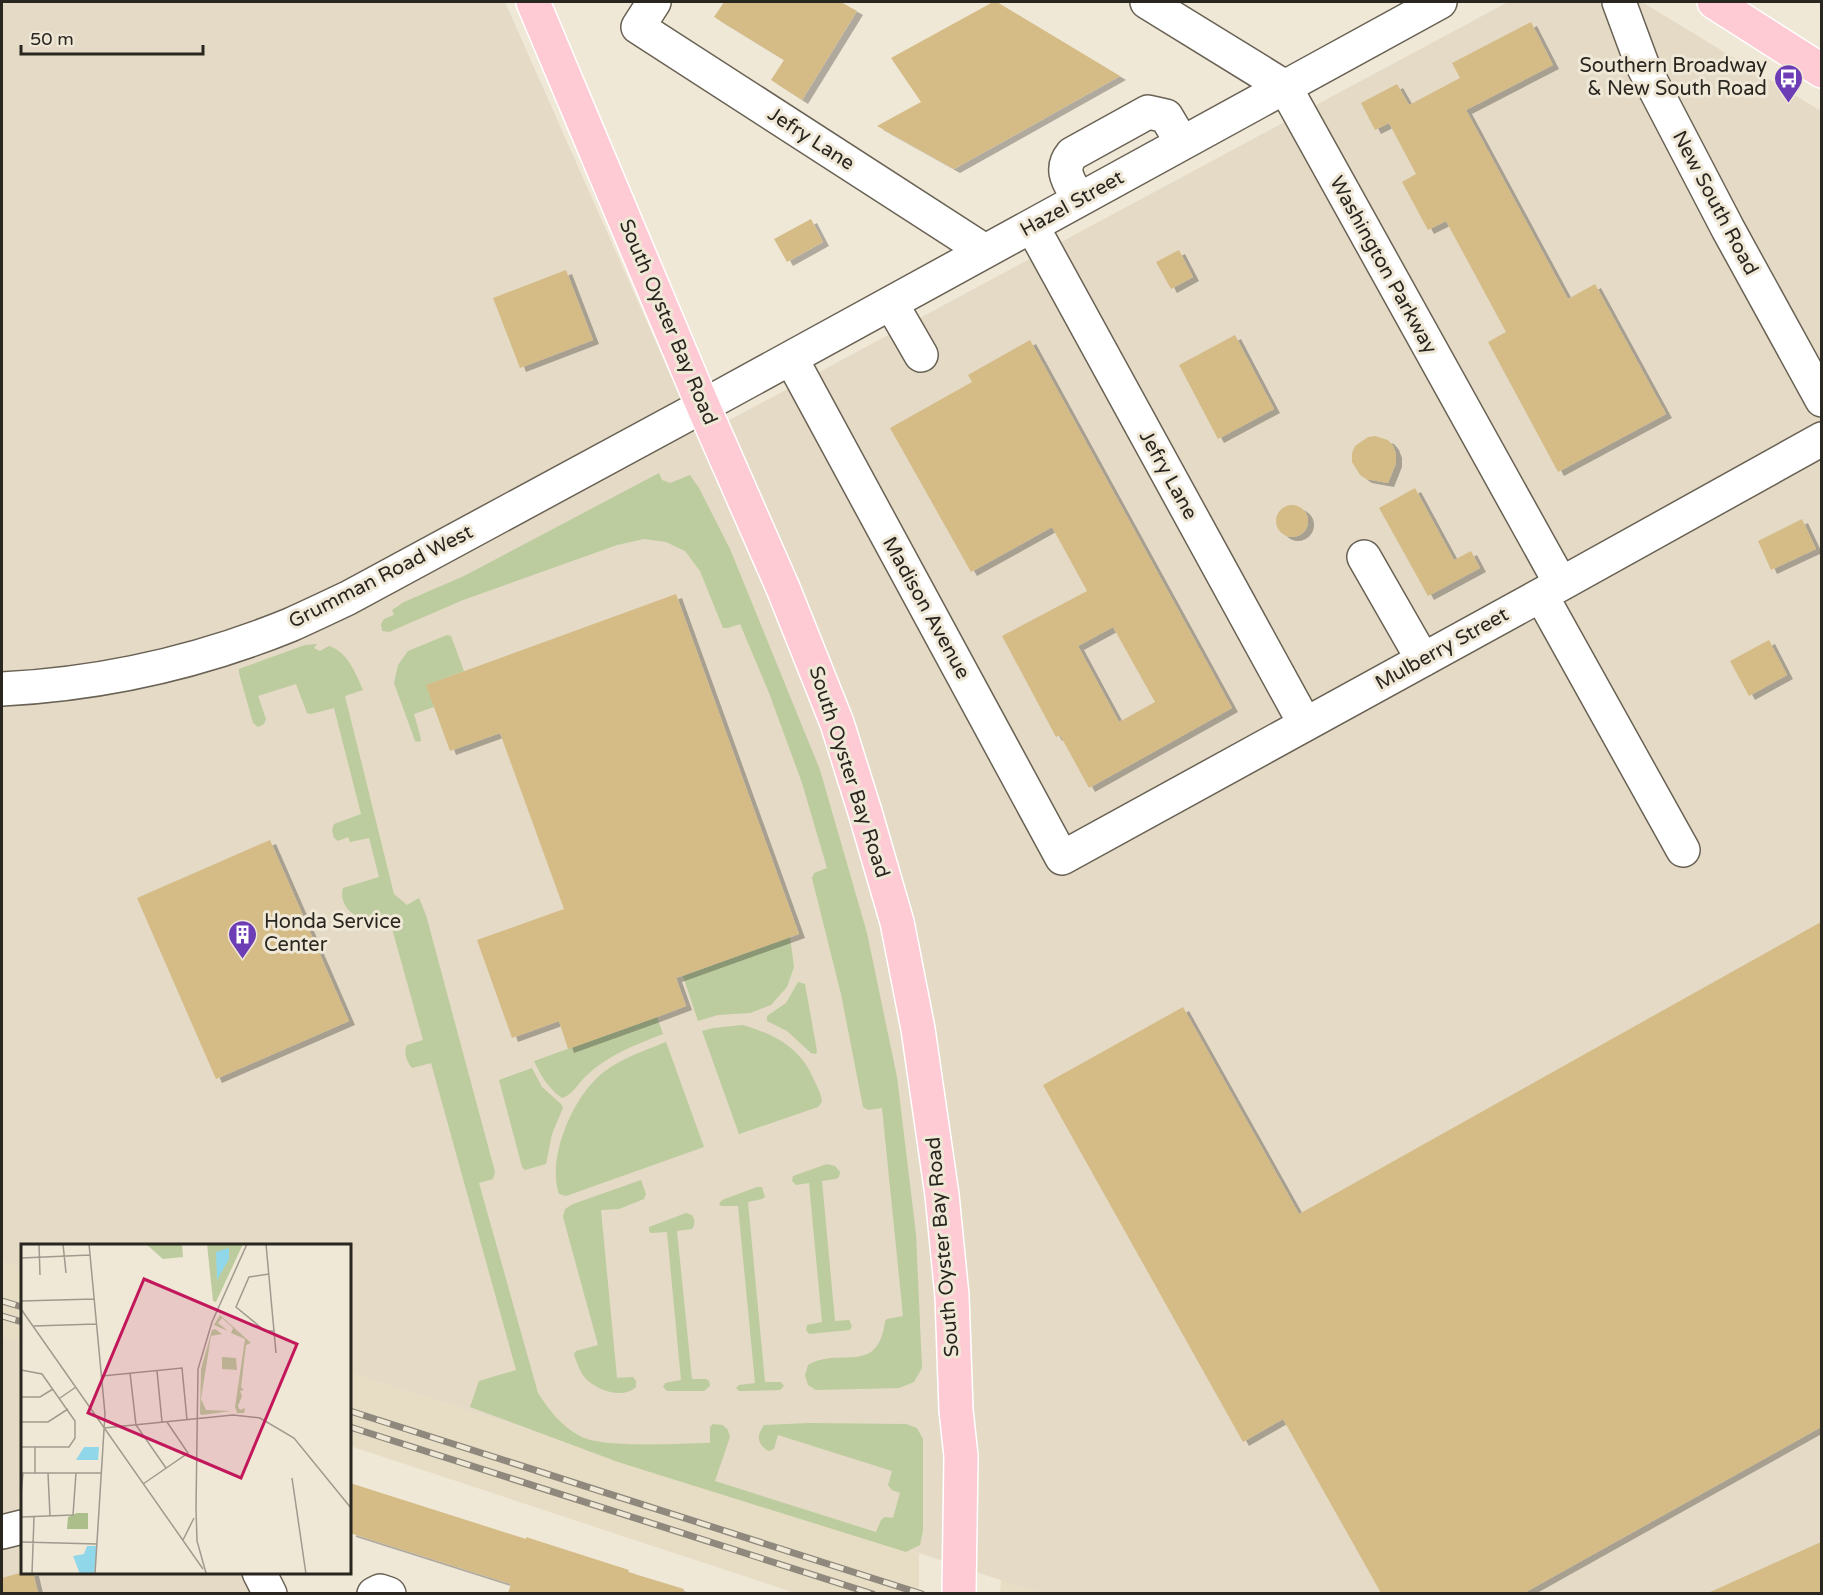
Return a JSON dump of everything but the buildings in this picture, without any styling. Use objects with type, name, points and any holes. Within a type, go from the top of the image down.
[{"type":"main road","name":"South Oyster Bay Road","points":[[533,2],[703,406],[783,588],[837,723],[897,922],[919,1040],[942,1196],[952,1296],[956,1410],[961,1456],[959,1593]]},
{"type":"main road","points":[[1714,2],[1821,71]]},
{"type":"street","name":"Washington Parkway","points":[[1147,2],[1284,87],[1551,589],[1683,850]]},
{"type":"street","name":"Hazel Street","points":[[703,406],[1440,2]]},
{"type":"street","name":"New South Road","points":[[1619,2],[1642,64],[1821,400]]},
{"type":"street","name":"Jefry Lane","points":[[646,14],[985,252]]},
{"type":"street","points":[[1079,200],[1065,172],[1072,154],[1148,112],[1166,116],[1182,143]]},
{"type":"street","points":[[1100,139],[1120,178]]},
{"type":"street","name":"Jefry Lane","points":[[1032,226],[1305,724]]},
{"type":"street","points":[[891,303],[921,355]]},
{"type":"street","name":"Madison Avenue","points":[[790,358],[1062,858]]},
{"type":"street","name":"Grumman Road West","points":[[2,689],[65,684],[170,664],[239,644],[291,624],[348,598],[703,406]]},
{"type":"street","name":"Mulberry Street","points":[[1062,858],[1821,439]]},
{"type":"street","points":[[1364,557],[1423,660]]},
{"type":"street","points":[[2,1532],[21,1527]]},
{"type":"street","points":[[260,1574],[270,1593]]},
{"type":"street","points":[[374,1593],[380,1591],[389,1593]]},
{"type":"shaded area","points":[[2,2],[505,2],[698,437],[1508,2],[1642,2],[1821,111],[1821,1593],[1040,1593],[351,1373],[351,1244],[21,1244],[21,1268],[2,1262]]},
{"type":"shaded area","points":[[2,1262],[21,1268],[21,1343],[2,1336]]},
{"type":"shaded area","points":[[2,1336],[21,1343],[21,1574],[269,1574],[280,1593],[2,1593]]},
{"type":"shaded area","points":[[351,1373],[919,1553],[919,1593],[795,1593],[351,1446]]},
{"type":"shaded area","points":[[1001,1580],[1040,1593],[1000,1593]]},
{"type":"green space","points":[[659,473],[662,480],[670,483],[690,475],[730,549],[820,770],[867,933],[897,1077],[916,1234],[922,1368],[914,1382],[899,1388],[816,1390],[808,1385],[805,1375],[808,1365],[820,1360],[866,1355],[875,1349],[881,1338],[885,1321],[903,1316],[882,1108],[868,1110],[863,1107],[841,994],[812,878],[814,873],[827,868],[802,783],[769,693],[740,624],[723,628],[700,571],[685,551],[666,542],[644,539],[617,545],[463,600],[389,632],[382,631],[381,624],[384,619],[394,615],[392,610],[404,602],[464,576]]},
{"type":"green space","points":[[447,635],[451,636],[464,671],[427,685],[434,707],[414,714],[421,739],[420,742],[415,741],[394,683],[398,665],[408,651]]},
{"type":"green space","points":[[317,644],[314,648],[320,651],[329,646],[346,658],[363,690],[345,696],[394,894],[407,905],[419,898],[426,915],[495,1172],[493,1179],[479,1183],[538,1393],[551,1412],[573,1432],[591,1440],[606,1443],[710,1443],[710,1427],[713,1424],[723,1425],[730,1437],[715,1481],[876,1532],[881,1520],[885,1517],[893,1518],[900,1493],[892,1490],[888,1485],[892,1471],[778,1435],[774,1449],[769,1451],[760,1443],[760,1433],[764,1425],[809,1423],[906,1424],[917,1428],[923,1439],[923,1530],[920,1545],[906,1552],[618,1462],[470,1407],[479,1381],[516,1370],[431,1063],[412,1068],[406,1057],[407,1045],[423,1040],[388,914],[372,918],[357,916],[348,909],[343,899],[343,888],[379,877],[369,838],[350,842],[348,837],[338,841],[334,838],[332,830],[334,824],[361,814],[334,708],[307,713],[296,684],[258,696],[266,719],[264,724],[258,727],[253,723],[239,673],[239,669],[305,645]]},
{"type":"green space","points":[[790,937],[794,967],[787,987],[771,1005],[750,1013],[718,1015],[698,1021],[683,976]]},
{"type":"green space","points":[[798,982],[805,984],[816,1054],[811,1053],[787,1031],[767,1021],[767,1016],[786,1003]]},
{"type":"green space","points":[[657,1017],[663,1034],[603,1062],[562,1098],[545,1081],[534,1061]]},
{"type":"green space","points":[[743,1025],[777,1038],[795,1051],[809,1069],[820,1094],[822,1102],[818,1107],[739,1134],[702,1031]]},
{"type":"green space","points":[[666,1042],[704,1147],[566,1196],[559,1194],[556,1165],[559,1149],[570,1117],[587,1089],[603,1072],[629,1057]]},
{"type":"green space","points":[[532,1068],[542,1087],[563,1108],[552,1134],[546,1164],[525,1170],[522,1167],[499,1080]]},
{"type":"green space","points":[[827,1164],[835,1166],[840,1172],[836,1179],[822,1181],[835,1321],[849,1320],[852,1326],[850,1330],[809,1334],[806,1330],[807,1325],[822,1322],[809,1183],[796,1185],[792,1181],[793,1176]]},
{"type":"green space","points":[[641,1180],[646,1194],[644,1199],[619,1209],[601,1210],[617,1378],[633,1377],[636,1381],[636,1387],[631,1391],[618,1393],[604,1390],[587,1380],[574,1354],[576,1351],[598,1345],[563,1217],[565,1209],[573,1204]]},
{"type":"green space","points":[[762,1187],[765,1197],[748,1202],[765,1382],[781,1382],[784,1386],[780,1390],[739,1391],[736,1388],[739,1385],[755,1383],[738,1206],[719,1204],[722,1200]]},
{"type":"green space","points":[[686,1213],[693,1217],[692,1229],[677,1231],[692,1379],[706,1379],[710,1386],[704,1391],[667,1391],[663,1387],[665,1383],[681,1380],[667,1232],[651,1233],[649,1227]]},
{"type":"railway","points":[[2,1301],[21,1307]]},
{"type":"railway","points":[[2,1316],[21,1322]]},
{"type":"railway","points":[[351,1411],[922,1594]]},
{"type":"railway","points":[[351,1427],[873,1594]]},
{"type":"place","name":"Southern Broadway & New South Road","points":[[1788,104]]},
{"type":"place","name":"Honda Service Center","points":[[243,960]]}]
